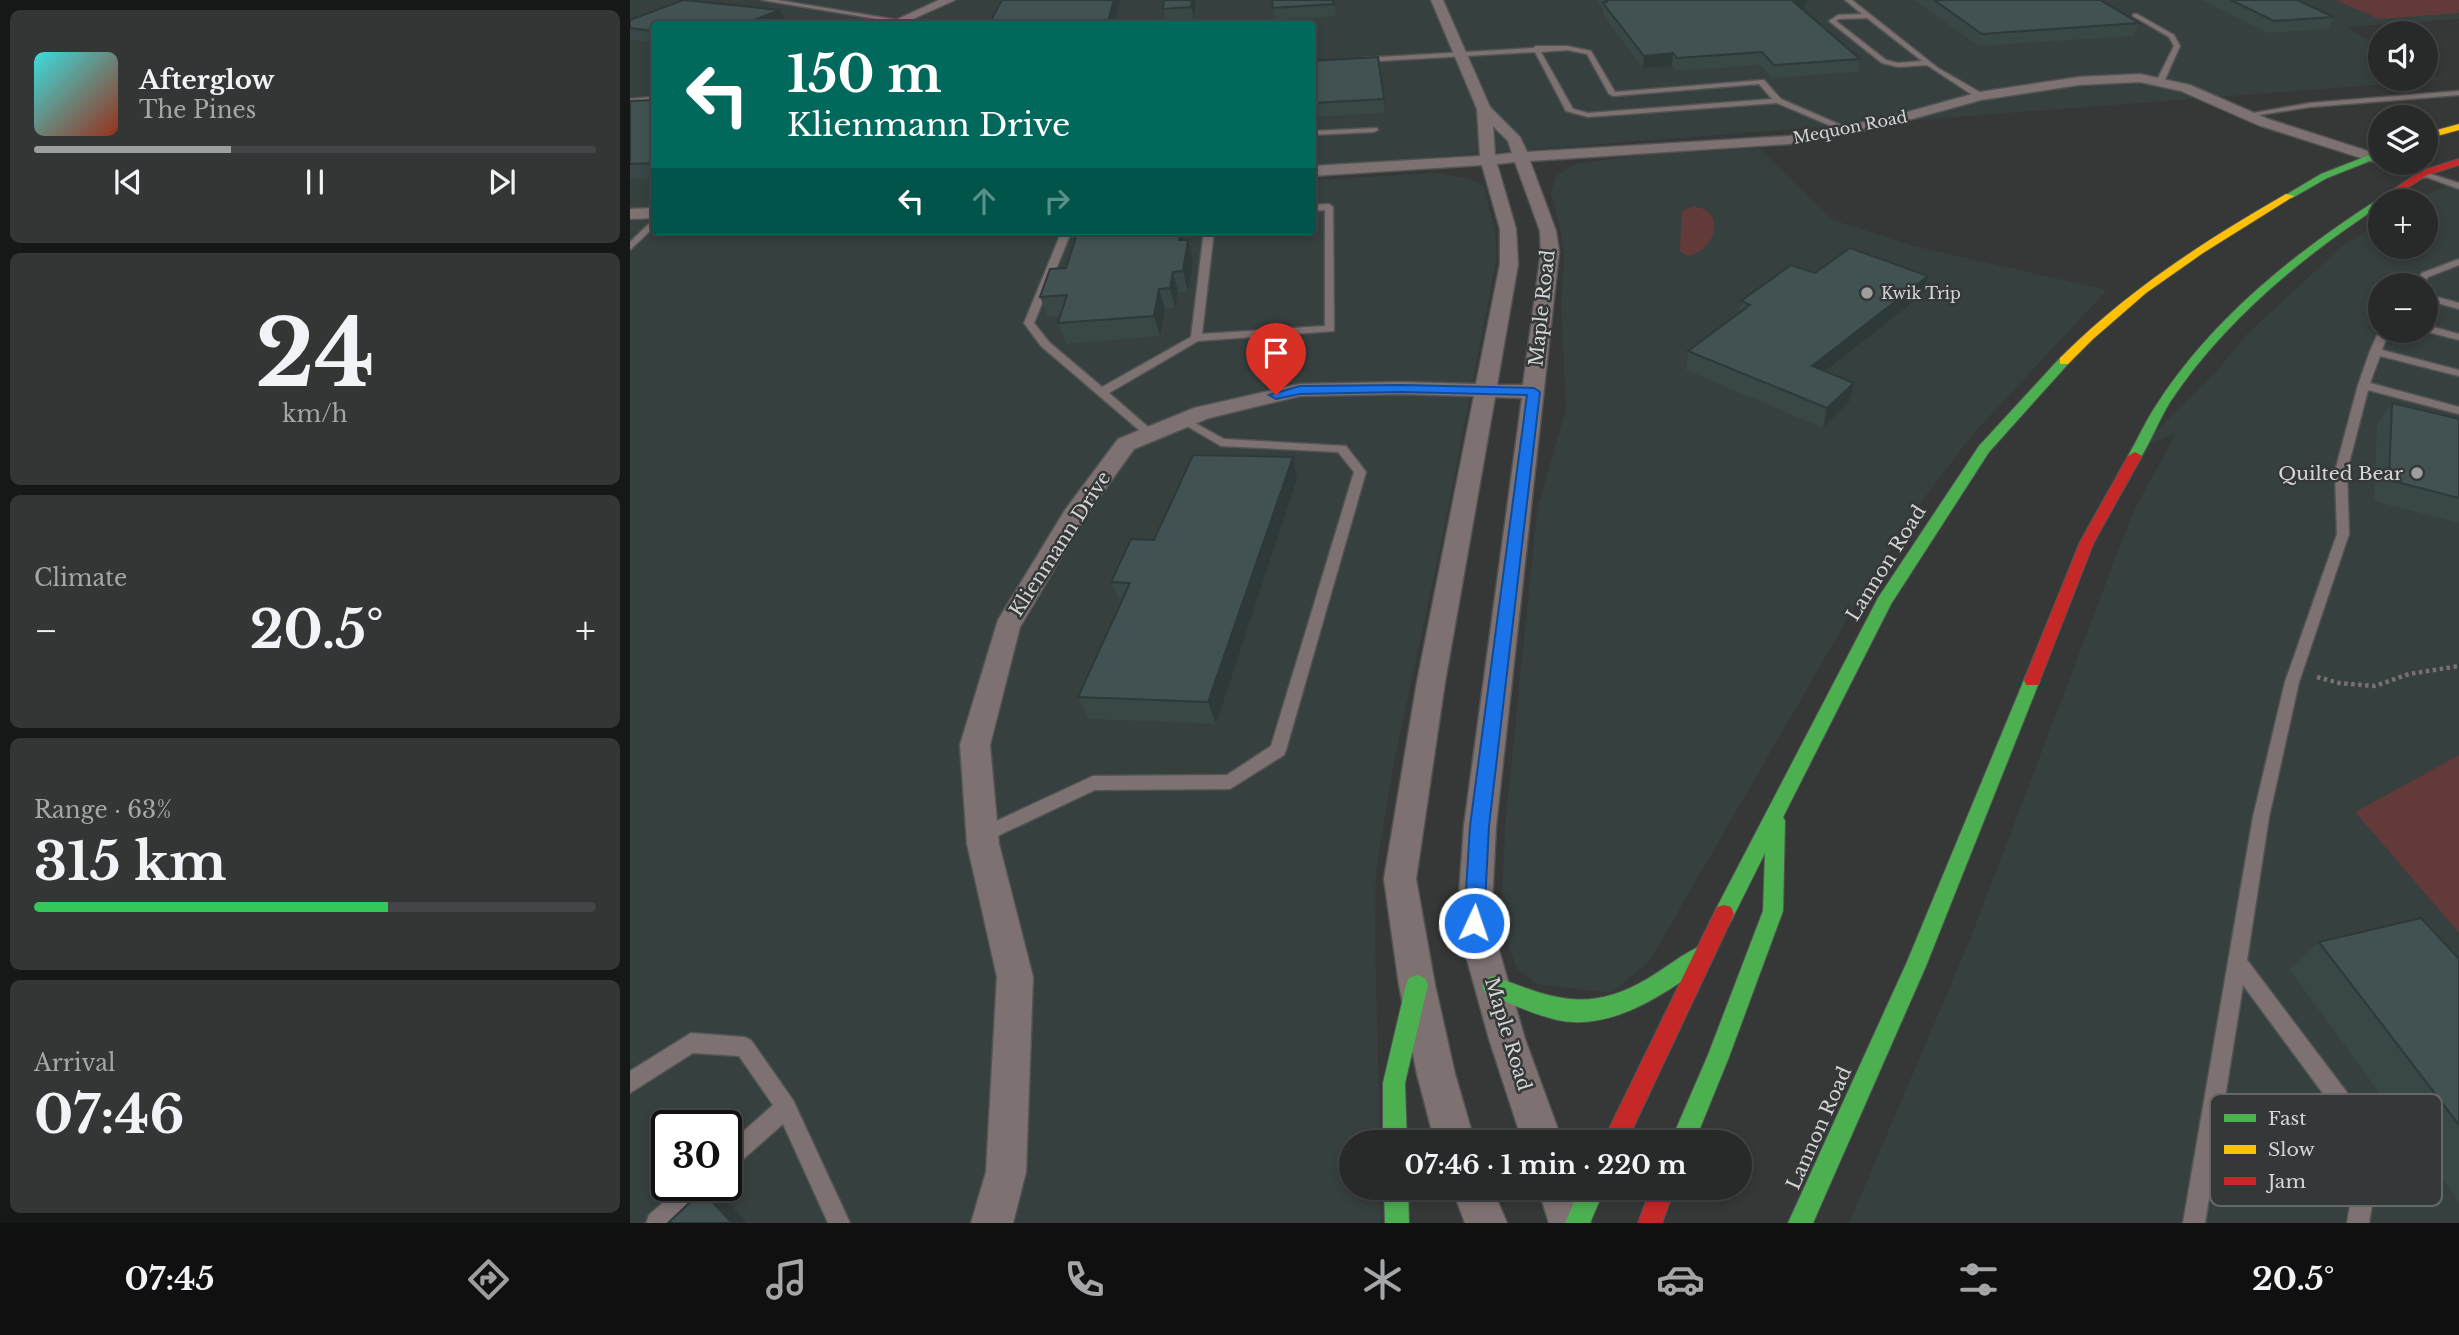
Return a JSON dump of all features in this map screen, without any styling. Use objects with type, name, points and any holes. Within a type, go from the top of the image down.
[{"type":"main road","points":[[2438,133],[2459,127]]},
{"type":"main road","name":"Lannon Road","points":[[1620,1130],[1703,955],[1884,602],[1984,449],[2088,335],[2208,242],[2324,176],[2368,160]]},
{"type":"main road","points":[[2438,169],[2459,162]]},
{"type":"main road","name":"Lannon Road","points":[[2400,189],[2421,175]]},
{"type":"main road","name":"Lannon Road","points":[[1800,1223],[1916,966],[2087,542],[2168,396],[2247,302],[2327,235],[2368,209]]},
{"type":"main road","points":[[1687,1130],[1773,911],[1776,812]]},
{"type":"main road","points":[[1493,986],[1560,1011],[1584,1013],[1615,1008],[1703,955]]},
{"type":"main road","points":[[1395,1130],[1394,1083],[1417,985]]},
{"type":"main road","points":[[1396,1200],[1396,1223]]},
{"type":"main road","points":[[1577,1223],[1588,1200]]},
{"type":"main road","points":[[1650,1223],[1658,1200]]},
{"type":"street","points":[[902,21],[949,0]]},
{"type":"street","name":"Maple Road","points":[[1437,0],[1483,109],[1491,171],[1508,229],[1508,264],[1431,682],[1400,879],[1417,985],[1451,1130]]},
{"type":"street","name":"Mequon Road","points":[[1316,171],[1433,163],[1491,171],[1522,158],[1789,140],[1883,123],[1980,96],[2079,81],[2140,78],[2185,88],[2246,115],[2368,154]]},
{"type":"street","name":"Maple Road","points":[[1483,109],[1516,140],[1522,158],[1546,183],[1550,252],[1480,826],[1474,923],[1539,1130]]},
{"type":"street","points":[[1433,163],[1484,131]]},
{"type":"street","points":[[1516,140],[1610,152]]},
{"type":"street","points":[[1546,183],[1573,154]]},
{"type":"street","points":[[1405,165],[1475,175],[1491,171]]},
{"type":"street","points":[[630,214],[651,213]]},
{"type":"street","name":"Klienmann Drive","points":[[992,1223],[1006,1172],[1015,977],[982,835],[975,745],[1007,627],[1073,516],[1126,444],[1202,413],[1300,390],[1534,392]]},
{"type":"street","points":[[1477,1200],[1486,1223]]},
{"type":"street","points":[[1562,1200],[1570,1223]]},
{"type":"lane","points":[[765,0],[886,21]]},
{"type":"lane","points":[[1849,0],[1928,62],[1980,96]]},
{"type":"lane","points":[[2135,15],[2172,36],[2177,46],[2161,82]]},
{"type":"lane","points":[[1867,16],[1839,17],[1832,21],[1884,62],[1898,65],[1928,62]]},
{"type":"lane","points":[[1536,48],[1570,111],[1588,115],[1778,101]]},
{"type":"lane","points":[[1353,61],[1567,48],[1589,52],[1613,93],[1761,82],[1778,101],[1846,130]]},
{"type":"lane","points":[[2246,115],[2310,105],[2459,93]]},
{"type":"lane","points":[[630,101],[651,99]]},
{"type":"lane","points":[[1316,133],[1374,130]]},
{"type":"lane","points":[[2429,175],[2459,186]]},
{"type":"lane","points":[[1101,392],[1196,338],[1330,329],[1329,207],[1316,208]]},
{"type":"lane","points":[[630,247],[651,225]]},
{"type":"lane","points":[[1065,235],[1029,323],[1045,344],[1150,434]]},
{"type":"lane","points":[[1196,338],[1209,235]]},
{"type":"lane","points":[[2430,273],[2459,262]]},
{"type":"lane","points":[[2438,301],[2459,306]]},
{"type":"lane","points":[[2438,331],[2459,337]]},
{"type":"lane","points":[[2215,1094],[2261,817],[2296,671],[2343,534],[2342,471],[2364,385],[2379,343]]},
{"type":"lane","points":[[2375,351],[2459,373]]},
{"type":"lane","points":[[2364,385],[2459,411]]},
{"type":"lane","points":[[982,835],[1093,783],[1230,782],[1278,750],[1360,472],[1342,449],[1221,442],[1184,420]]},
{"type":"lane","points":[[2237,962],[2336,1094]]},
{"type":"lane","points":[[630,1083],[691,1042],[744,1046],[786,1107],[839,1223]]},
{"type":"lane","points":[[742,1147],[786,1107]]},
{"type":"lane","points":[[2194,1223],[2210,1126]]},
{"type":"lane","points":[[657,1223],[681,1201]]},
{"type":"path","points":[[2296,671],[2339,683],[2375,685],[2409,674],[2459,666]]},
{"type":"shaded area","points":[[630,0],[2459,0],[2459,19],[2368,21],[2368,25],[2346,27],[2368,39],[2368,85],[1316,166],[1316,21],[651,21],[651,235],[1316,235],[1316,180],[1434,173],[1469,178],[1484,186],[1495,233],[1497,257],[1445,524],[1393,767],[1376,872],[1380,1130],[1339,1130],[1339,1200],[1380,1200],[1381,1223],[630,1223]]},
{"type":"shaded area","points":[[2336,0],[2459,0],[2459,13],[2379,19]]},
{"type":"shaded area","points":[[1759,148],[1833,220],[1914,246],[2107,290],[1973,434],[1925,497],[1866,587],[1649,962],[1611,993],[1536,984],[1517,969],[1509,947],[1502,901],[1505,827],[1537,510],[1566,409],[1561,304],[1564,259],[1551,192],[1556,176],[1574,164],[1633,156]]},
{"type":"shaded area","points":[[2459,181],[2459,755],[2355,812],[2459,933],[2459,1223],[1849,1223],[1969,942],[2133,512],[2176,433],[2139,448],[2216,372],[2245,336],[2342,246],[2368,230],[2368,259],[2438,259],[2438,190]]},
{"type":"shaded area","points":[[1693,207],[1710,214],[1714,221],[1714,230],[1706,246],[1687,256],[1680,251],[1682,211]]},
{"type":"shaded area","points":[[2459,755],[2459,933],[2355,812]]},
{"type":"building","points":[[683,0],[780,10],[751,21],[651,21],[651,31],[630,28],[630,20]]},
{"type":"building","points":[[1002,0],[1114,0],[1108,21],[991,21]]},
{"type":"building","points":[[1164,0],[1192,0],[1191,7],[1163,9]]},
{"type":"building","points":[[1272,0],[1333,0],[1334,4],[1273,8]]},
{"type":"building","points":[[1605,0],[1803,0],[1805,1],[1794,2],[1860,59],[1774,65],[1762,52],[1677,58],[1673,53],[1644,56],[1603,3],[1607,2]]},
{"type":"building","points":[[1934,0],[2100,0],[2139,23],[1982,34]]},
{"type":"building","points":[[2231,0],[2297,0],[2334,17],[2274,21]]},
{"type":"building","points":[[1378,57],[1384,99],[1316,103],[1316,61]]},
{"type":"building","points":[[651,100],[651,163],[630,164],[630,101]]},
{"type":"building","points":[[1077,235],[1180,235],[1179,240],[1188,240],[1183,271],[1173,272],[1170,288],[1159,289],[1154,316],[1058,323],[1067,295],[1040,297],[1050,269],[1066,268]]},
{"type":"building","points":[[1850,248],[1928,276],[1812,366],[1854,383],[1827,408],[1688,351],[1750,305],[1741,301],[1791,265],[1815,273]]},
{"type":"building","points":[[2392,403],[2459,419],[2459,498],[2389,480]]},
{"type":"building","points":[[1193,455],[1293,457],[1208,702],[1078,697],[1130,583],[1111,582],[1131,539],[1154,540]]},
{"type":"building","points":[[2421,918],[2459,959],[2459,1125],[2442,1103],[2442,1094],[2435,1094],[2319,942]]},
{"type":"building","points":[[691,1201],[711,1201],[732,1223],[668,1223]]},
{"type":"traffic: fast","points":[[2289,196],[2324,176],[2368,159]]},
{"type":"traffic: fast","points":[[2135,456],[2169,395],[2214,339],[2292,265],[2368,210]]},
{"type":"traffic: fast","points":[[1724,914],[1884,602],[1984,449],[2064,361]]},
{"type":"traffic: fast","points":[[1800,1223],[1916,966],[2032,680]]},
{"type":"traffic: fast","points":[[1687,1130],[1773,911],[1776,821]]},
{"type":"traffic: fast","points":[[1493,986],[1560,1010],[1599,1010],[1636,997],[1703,955]]},
{"type":"traffic: fast","points":[[1395,1130],[1394,1083],[1417,985]]},
{"type":"traffic: fast","points":[[1396,1200],[1397,1223]]},
{"type":"traffic: fast","points":[[1577,1223],[1588,1200]]},
{"type":"traffic: slow","points":[[2438,133],[2459,127]]},
{"type":"traffic: slow","points":[[2064,361],[2114,313],[2170,270],[2289,196]]},
{"type":"traffic: jam","points":[[2399,189],[2424,173],[2459,162]]},
{"type":"traffic: jam","points":[[2032,680],[2087,542],[2135,456]]},
{"type":"traffic: jam","points":[[1620,1130],[1724,914]]},
{"type":"traffic: jam","points":[[1650,1223],[1659,1200]]},
{"type":"place","name":"Kwik Trip","points":[[1867,293]]},
{"type":"place","name":"Quilted Bear","points":[[2417,473]]},
{"type":"route","points":[[1276,395],[1300,390],[1402,388],[1534,392],[1480,826],[1474,923]]}]
